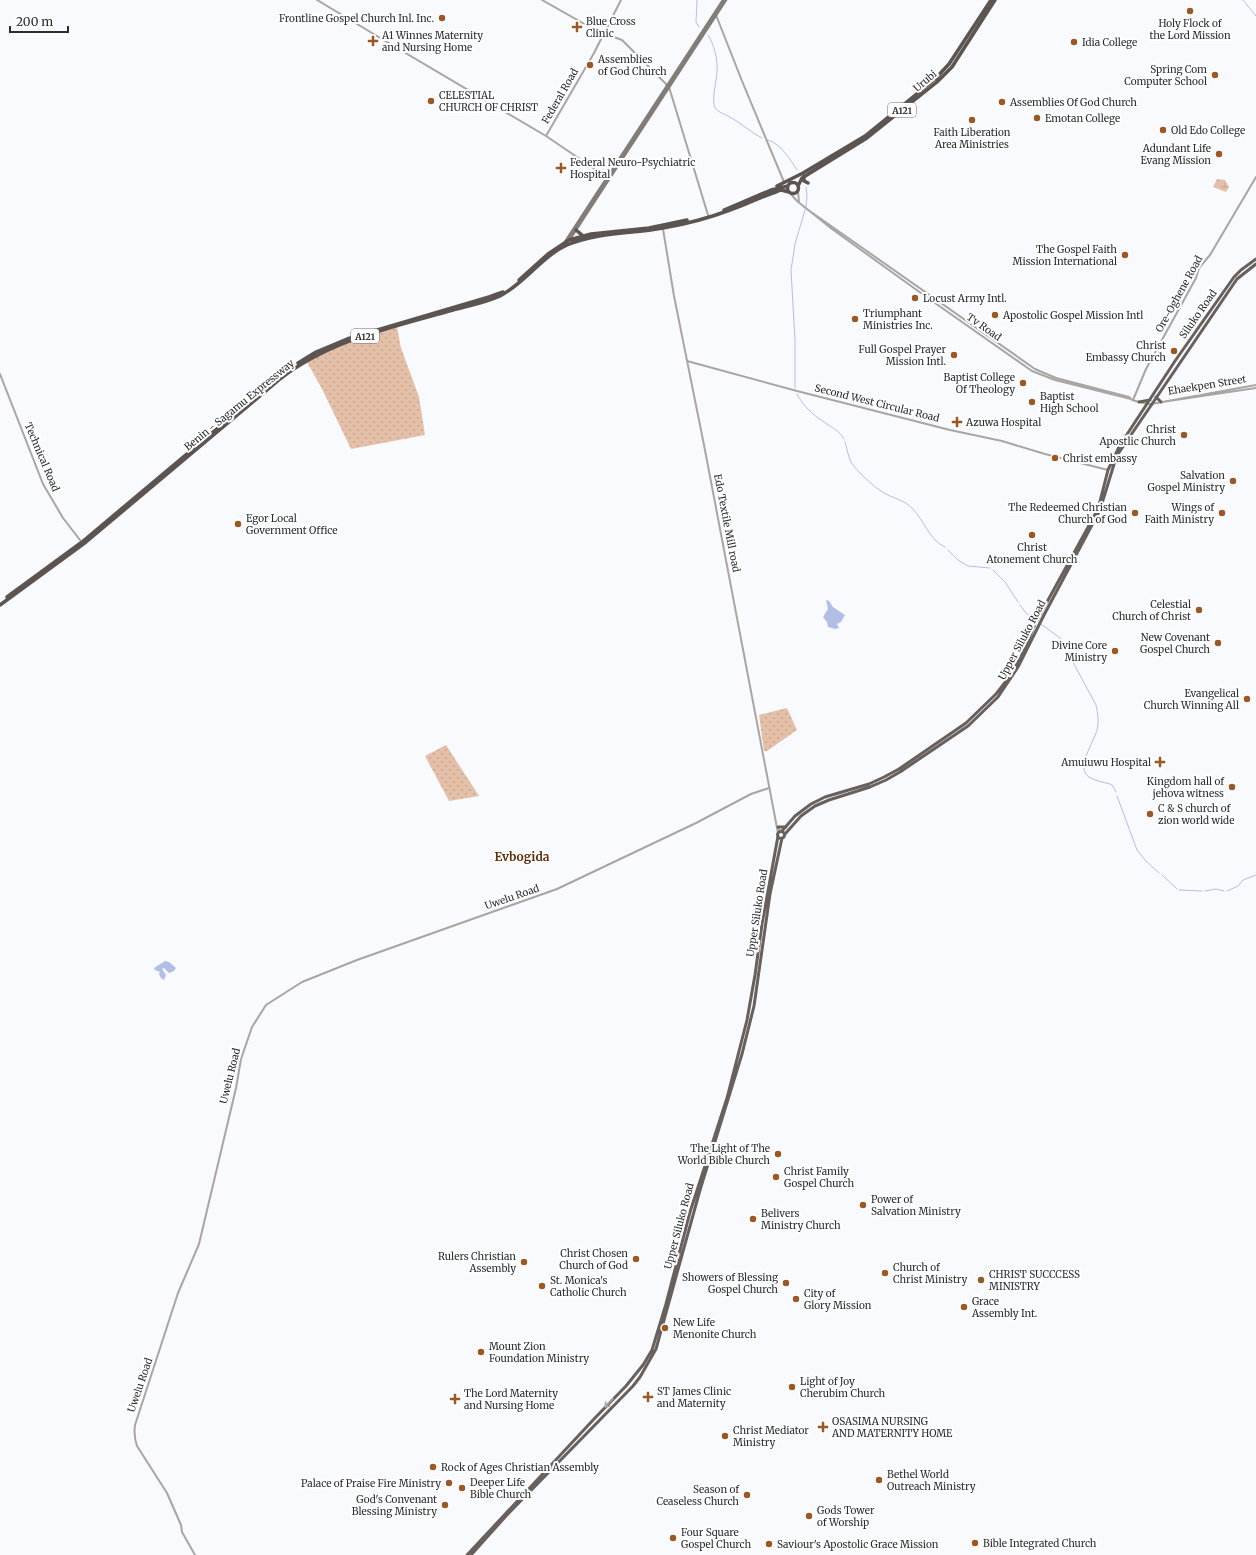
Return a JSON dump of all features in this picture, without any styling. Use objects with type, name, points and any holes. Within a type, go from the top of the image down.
[{"type":"highway","name":"A121","points":[[986,12],[991,0]]},
{"type":"highway","name":"A121","points":[[986,12],[995,0]]},
{"type":"highway","name":"Urubi","points":[[798,186],[800,180],[808,170],[865,136],[935,79],[949,64],[986,12]]},
{"type":"highway","name":"Urubi","points":[[804,174],[879,129],[937,82],[952,67],[986,12]]},
{"type":"highway","name":"A121","points":[[771,190],[784,182],[804,174]]},
{"type":"highway","name":"A121","points":[[0,604],[82,542],[280,378],[316,352],[347,339],[496,295],[511,287],[548,254],[569,240],[583,236],[662,227],[708,215],[790,184],[804,174]]},
{"type":"highway","points":[[804,174],[804,181],[808,183]]},
{"type":"highway","points":[[790,193],[790,184],[795,183],[798,186],[798,191]]},
{"type":"highway","name":"Benin - Sagamu Expressway","points":[[0,604],[86,542],[280,378],[319,354],[353,339],[500,296],[514,288],[557,253],[565,244],[591,236],[662,227],[730,210],[781,190],[790,193]]},
{"type":"highway","name":"A121","points":[[790,193],[794,194],[798,191]]},
{"type":"highway","points":[[576,230],[583,236]]},
{"type":"main road","points":[[668,86],[716,15],[724,0]]},
{"type":"main road","points":[[565,244],[724,0]]},
{"type":"main road","points":[[569,240],[608,178]]},
{"type":"main road","name":"Siluko Road","points":[[1151,402],[1234,277],[1240,270],[1256,260]]},
{"type":"main road","name":"Siluko Road","points":[[1147,404],[1156,397],[1177,362],[1237,279],[1256,264]]},
{"type":"main road","points":[[1156,397],[1161,402]]},
{"type":"main road","points":[[1139,402],[1151,402]]},
{"type":"main road","points":[[1139,402],[1143,404],[1145,408]]},
{"type":"main road","name":"Upper Siluko Road","points":[[780,833],[815,806],[870,787],[900,772],[968,726],[998,696],[1018,667],[1100,510],[1110,470],[1118,453],[1151,402]]},
{"type":"main road","name":"Upper Siluko Road","points":[[467,1555],[626,1386],[644,1365],[652,1350],[670,1290],[690,1212],[727,1098],[753,1005],[762,924],[780,833],[795,816],[825,797],[869,784],[884,778],[899,769],[966,723],[996,694],[1020,659],[1036,622],[1098,509],[1110,470],[1120,445],[1147,404]]},
{"type":"main road","points":[[777,826],[786,827]]},
{"type":"main road","name":"Upper Siluko Road","points":[[472,1555],[507,1515],[633,1386],[653,1356],[664,1324],[694,1210],[731,1091],[753,1005],[770,894],[782,838],[780,833]]},
{"type":"street","points":[[317,0],[546,136],[608,178]]},
{"type":"street","points":[[542,0],[595,30],[616,37],[627,43],[668,86],[708,215]]},
{"type":"street","name":"Federal Road","points":[[546,136],[594,53],[621,0]]},
{"type":"street","points":[[716,15],[784,182]]},
{"type":"street","name":"Ore-Oghene Road","points":[[1132,400],[1146,369],[1196,278],[1199,268],[1210,254],[1256,177]]},
{"type":"street","points":[[798,191],[800,204]]},
{"type":"street","name":"Tv Road","points":[[790,193],[800,204],[832,229],[1032,371],[1055,380],[1132,400]]},
{"type":"street","name":"Tv Road","points":[[804,207],[1035,369],[1049,376],[1147,404]]},
{"type":"street","name":"Edo Textile Mill road","points":[[662,227],[769,788],[777,826],[780,833]]},
{"type":"street","name":"Second West Circular Road","points":[[687,361],[797,392],[950,430],[1002,441],[1110,470]]},
{"type":"street","name":"Technical Road","points":[[0,374],[43,484],[63,518],[80,540]]},
{"type":"street","name":"Ehaekpen Street","points":[[1151,402],[1161,402],[1256,387]]},
{"type":"street","name":"Uwelu Road","points":[[195,1554],[182,1532],[181,1525],[167,1493],[134,1439],[135,1425],[178,1293],[199,1244],[236,1088],[241,1059],[252,1027],[264,1007],[291,988],[316,976],[357,960],[557,890],[744,798],[769,788]]},
{"type":"green space","points":[[1217,179],[1225,180],[1229,187],[1226,192],[1213,187]]},
{"type":"green space","points":[[397,327],[401,348],[419,397],[425,435],[351,449],[322,389],[307,362],[351,342]]},
{"type":"green space","points":[[787,708],[797,730],[767,751],[764,751],[759,715]]},
{"type":"green space","points":[[446,745],[479,796],[449,801],[425,756]]},
{"type":"water","points":[[826,600],[845,615],[841,622],[837,624],[839,628],[835,629],[828,627],[827,622],[823,617],[828,609]]},
{"type":"water","points":[[165,961],[169,962],[176,968],[174,971],[169,973],[164,968],[162,969],[166,975],[164,980],[159,974],[160,972],[154,968]]},
{"type":"waterway","points":[[697,0],[696,22],[699,27]]},
{"type":"waterway","points":[[1243,0],[1256,16]]},
{"type":"waterway","points":[[708,35],[714,47],[717,62],[717,75],[714,90],[715,108],[719,112],[732,118],[762,138]]},
{"type":"waterway","points":[[768,140],[781,148],[797,170]]},
{"type":"waterway","points":[[806,187],[806,207]]},
{"type":"waterway","points":[[795,388],[795,340],[791,270],[795,244],[805,210]]},
{"type":"waterway","points":[[797,394],[809,410],[838,431],[844,439]]},
{"type":"waterway","points":[[845,442],[850,460],[857,470],[884,493],[909,506],[916,513],[935,540],[945,547]]},
{"type":"waterway","points":[[948,550],[958,560],[968,566],[990,568]]},
{"type":"waterway","points":[[993,570],[1005,582],[1018,602]]},
{"type":"waterway","points":[[1020,605],[1026,613],[1035,620]]},
{"type":"waterway","points":[[1041,624],[1060,638],[1096,705],[1098,727],[1085,761],[1085,773],[1094,780],[1110,784],[1116,792]]},
{"type":"waterway","points":[[1117,796],[1137,850],[1159,873]]},
{"type":"waterway","points":[[1162,875],[1177,889]]},
{"type":"waterway","points":[[1227,891],[1238,886],[1243,880],[1256,875]]},
{"type":"waterway","points":[[1205,891],[1216,889],[1224,891]]},
{"type":"waterway","points":[[1179,890],[1202,891]]},
{"type":"place","name":"Holy Flock of the Lord Mission","points":[[1190,11]]},
{"type":"place","name":"Frontline Gospel Church Inl. Inc.","points":[[442,18]]},
{"type":"place","name":"Blue Cross Clinic","points":[[577,27]]},
{"type":"place","name":"A1 Winnes Maternity and Nursing Home","points":[[373,41]]},
{"type":"place","name":"Idia College","points":[[1074,42]]},
{"type":"place","name":"Assemblies of God Church","points":[[590,65]]},
{"type":"place","name":"Spring Com Computer School","points":[[1215,75]]},
{"type":"place","name":"CELESTIAL CHURCH OF CHRIST","points":[[431,101]]},
{"type":"place","name":"Assemblies Of God Church","points":[[1002,102]]},
{"type":"place","name":"Emotan College","points":[[1037,118]]},
{"type":"place","name":"Faith Liberation Area Ministries","points":[[972,120]]},
{"type":"place","name":"Old Edo College","points":[[1163,130]]},
{"type":"place","name":"Adundant Life Evang Mission","points":[[1219,154]]},
{"type":"place","name":"Federal Neuro-Psychiatric Hospital","points":[[561,168]]},
{"type":"place","name":"The Gospel Faith Mission International","points":[[1125,255]]},
{"type":"place","name":"Locust Army Intl.","points":[[915,298]]},
{"type":"place","name":"Apostolic Gospel Mission Intl","points":[[995,315]]},
{"type":"place","name":"Triumphant Ministries Inc.","points":[[855,319]]},
{"type":"place","name":"Christ Embassy Church","points":[[1174,351]]},
{"type":"place","name":"Full Gospel Prayer Mission Intl.","points":[[954,355]]},
{"type":"place","name":"Baptist College Of Theology","points":[[1023,383]]},
{"type":"place","name":"Baptist High School","points":[[1032,402]]},
{"type":"place","name":"Azuwa Hospital","points":[[957,422]]},
{"type":"place","name":"Christ Apostlic Church","points":[[1184,435]]},
{"type":"place","name":"Christ embassy","points":[[1055,458]]},
{"type":"place","name":"Salvation Gospel Ministry","points":[[1233,481]]},
{"type":"place","name":"The Redeemed Christian Church of God","points":[[1135,513]]},
{"type":"place","name":"Wings of Faith Ministry","points":[[1222,513]]},
{"type":"place","name":"Egor Local Government Office","points":[[238,524]]},
{"type":"place","name":"Christ Atonement Church","points":[[1032,535]]},
{"type":"place","name":"Celestial Church of Christ","points":[[1199,610]]},
{"type":"place","name":"New Covenant Gospel Church","points":[[1218,643]]},
{"type":"place","name":"Divine Core Ministry","points":[[1115,651]]},
{"type":"place","name":"Evangelical Church Winning All","points":[[1247,699]]},
{"type":"place","name":"Amuiuwu Hospital","points":[[1160,762]]},
{"type":"place","name":"Kingdom hall of jehova witness","points":[[1232,787]]},
{"type":"place","name":"C & S church of zion world wide","points":[[1150,814]]},
{"type":"place","name":"The Light of The World Bible Church","points":[[778,1154]]},
{"type":"place","name":"Christ Family Gospel Church","points":[[776,1177]]},
{"type":"place","name":"Power of Salvation Ministry","points":[[863,1205]]},
{"type":"place","name":"Belivers Ministry Church","points":[[753,1219]]},
{"type":"place","name":"Christ Chosen Church of God","points":[[636,1259]]},
{"type":"place","name":"Rulers Christian Assembly","points":[[524,1262]]},
{"type":"place","name":"Church of Christ Ministry","points":[[885,1273]]},
{"type":"place","name":"CHRIST SUCCCESS MINISTRY","points":[[981,1280]]},
{"type":"place","name":"Showers of Blessing Gospel Church","points":[[786,1283]]},
{"type":"place","name":"St. Monica's Catholic Church","points":[[542,1286]]},
{"type":"place","name":"City of Glory Mission","points":[[796,1299]]},
{"type":"place","name":"Grace Assembly Int.","points":[[964,1307]]},
{"type":"place","name":"New Life Menonite Church","points":[[665,1328]]},
{"type":"place","name":"Mount Zion Foundation Ministry","points":[[481,1352]]},
{"type":"place","name":"Light of Joy Cherubim Church","points":[[792,1387]]},
{"type":"place","name":"ST James Clinic and Maternity","points":[[648,1397]]},
{"type":"place","name":"The Lord Maternity and Nursing Home","points":[[455,1399]]},
{"type":"place","name":"OSASIMA NURSING AND MATERNITY HOME","points":[[823,1427]]},
{"type":"place","name":"Christ Mediator Ministry","points":[[725,1436]]},
{"type":"place","name":"Rock of Ages Christian Assembly","points":[[433,1467]]},
{"type":"place","name":"Bethel World Outreach Ministry","points":[[879,1480]]},
{"type":"place","name":"Palace of Praise Fire Ministry","points":[[449,1483]]},
{"type":"place","name":"Deeper Life Bible Church","points":[[462,1488]]},
{"type":"place","name":"Season of Ceaseless Church","points":[[747,1495]]},
{"type":"place","name":"God's Convenant Blessing Ministry","points":[[445,1505]]},
{"type":"place","name":"Gods Tower of Worship","points":[[809,1516]]},
{"type":"place","name":"Four Square Gospel Church","points":[[673,1538]]},
{"type":"place","name":"Bible Integrated Church","points":[[975,1543]]},
{"type":"place","name":"Saviour's Apostolic Grace Mission","points":[[769,1544]]},
{"type":"district","name":"Evbogida","points":[[522,856]]}]
